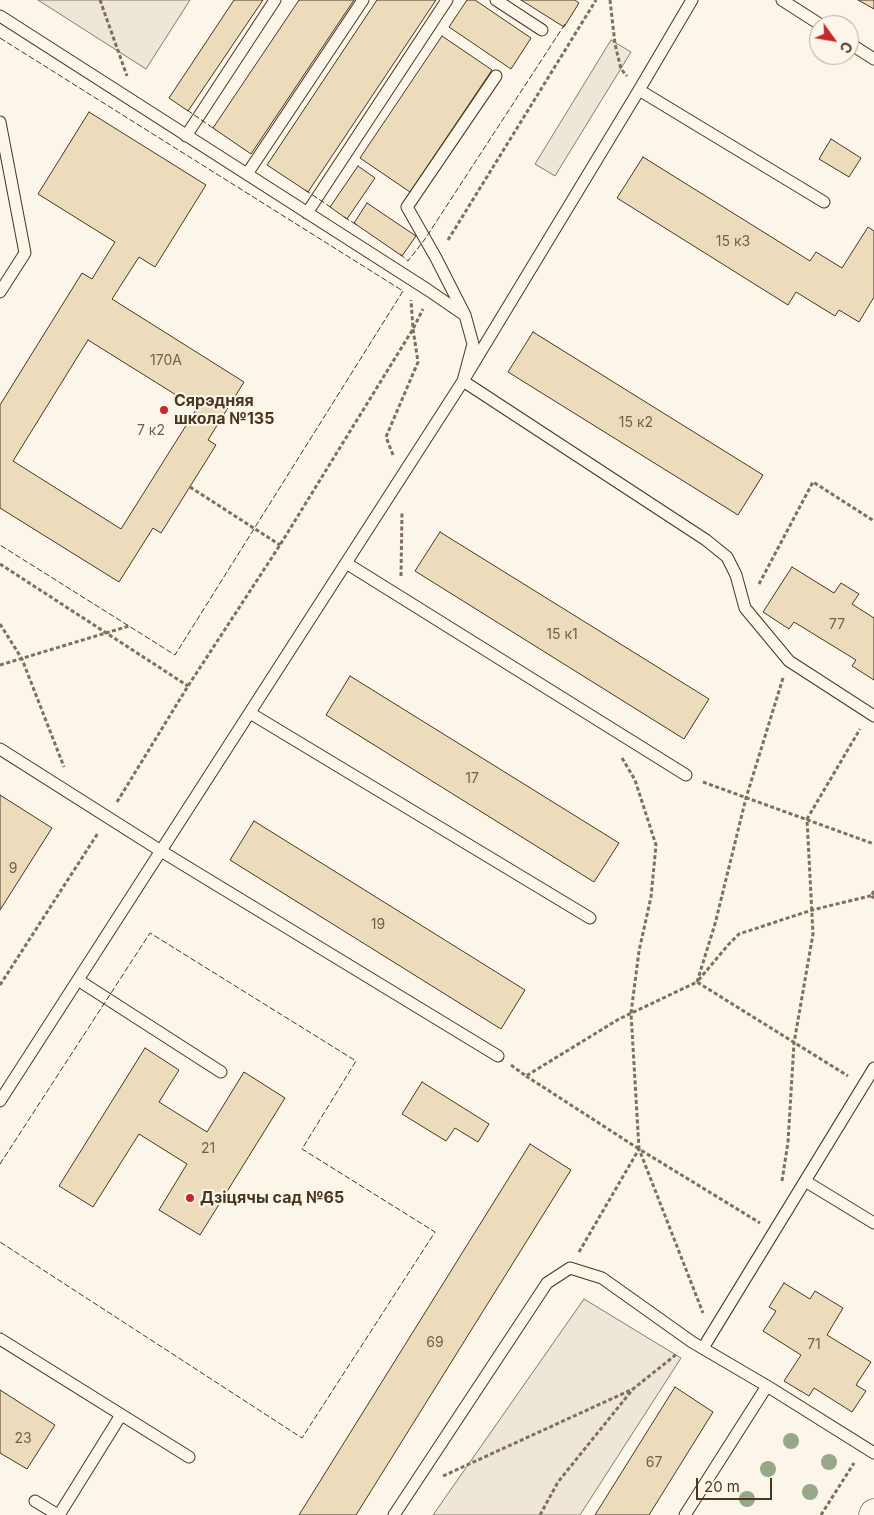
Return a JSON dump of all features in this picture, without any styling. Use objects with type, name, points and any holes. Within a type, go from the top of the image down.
[{"type":"lane","points":[[186,136],[275,0]]},
{"type":"lane","points":[[247,174],[363,0]]},
{"type":"lane","points":[[307,213],[447,0]]},
{"type":"lane","points":[[496,0],[542,30]]},
{"type":"lane","points":[[0,1101],[464,381],[692,0]]},
{"type":"lane","points":[[782,0],[809,17]]},
{"type":"lane","points":[[0,16],[465,315]]},
{"type":"lane","points":[[859,49],[874,59]]},
{"type":"lane","points":[[464,381],[473,344],[465,315],[407,207],[496,76]]},
{"type":"lane","points":[[638,90],[824,202]]},
{"type":"lane","points":[[0,122],[25,253],[0,292]]},
{"type":"lane","points":[[464,381],[706,540],[727,556],[736,575],[745,608],[789,661],[872,715]]},
{"type":"lane","points":[[346,563],[686,775]]},
{"type":"lane","points":[[250,713],[590,918]]},
{"type":"lane","points":[[0,749],[161,851],[498,1056]]},
{"type":"lane","points":[[78,980],[221,1072]]},
{"type":"lane","points":[[703,1348],[874,1068]]},
{"type":"lane","points":[[805,1181],[874,1223]]},
{"type":"lane","points":[[394,1515],[547,1283],[570,1268],[602,1278],[692,1342],[874,1453]]},
{"type":"lane","points":[[0,1339],[189,1457]]},
{"type":"lane","points":[[685,1515],[767,1386]]},
{"type":"lane","points":[[35,1501],[58,1515],[121,1415]]},
{"type":"path","points":[[100,0],[138,104]]},
{"type":"path","points":[[436,258],[596,0]]},
{"type":"path","points":[[610,0],[615,44],[621,69],[638,90]]},
{"type":"path","points":[[0,985],[108,817],[188,686],[280,545],[422,314],[428,290]]},
{"type":"path","points":[[745,608],[813,482],[874,521]]},
{"type":"path","points":[[190,487],[280,545]]},
{"type":"path","points":[[0,564],[188,686]]},
{"type":"path","points":[[0,624],[22,659],[76,797]]},
{"type":"path","points":[[0,665],[128,626]]},
{"type":"path","points":[[697,982],[715,924],[746,798],[789,661]]},
{"type":"path","points":[[781,1187],[788,1142],[794,1043],[813,934],[807,819],[872,715]]},
{"type":"path","points":[[604,724],[634,780],[656,845],[651,897],[639,951],[631,1014],[639,1148],[712,1334]]},
{"type":"path","points":[[686,775],[874,844]]},
{"type":"path","points":[[526,1076],[618,1019],[697,982],[739,934],[812,910],[873,896],[874,891]]},
{"type":"path","points":[[697,982],[863,1086]]},
{"type":"path","points":[[498,1056],[526,1076],[774,1232]]},
{"type":"path","points":[[570,1268],[639,1148]]},
{"type":"path","points":[[540,1515],[558,1482],[633,1389],[692,1342]]},
{"type":"path","points":[[410,1492],[633,1389]]},
{"type":"path","points":[[821,1515],[864,1447]]},
{"type":"shaded area","points":[[38,0],[190,0],[146,69]]},
{"type":"shaded area","points":[[611,40],[631,52],[555,176],[535,164]]},
{"type":"shaded area","points":[[584,1299],[681,1358],[580,1515],[433,1515]]},
{"type":"building","points":[[234,0],[263,0],[188,111],[169,98]]},
{"type":"building","points":[[299,0],[354,0],[251,154],[213,128]]},
{"type":"building","points":[[377,0],[436,0],[308,192],[267,165]]},
{"type":"building","points":[[467,0],[475,0],[531,38],[511,69],[449,27]]},
{"type":"building","points":[[521,0],[575,0],[579,3],[564,27]]},
{"type":"building","points":[[858,0],[874,0],[874,9]]},
{"type":"building","points":[[442,36],[492,70],[410,192],[360,158]]},
{"type":"building","points":[[89,112],[206,185],[155,267],[139,257],[112,299],[244,382],[208,440],[216,445],[161,533],[153,528],[119,582],[0,508],[0,405],[82,273],[92,279],[115,242],[38,194]],"holes":[[[88,340],[197,408],[121,529],[13,461]]]},
{"type":"building","points":[[831,139],[861,158],[849,177],[819,159]]},
{"type":"building","points":[[643,157],[810,261],[816,252],[842,268],[868,227],[874,231],[874,297],[859,322],[839,310],[835,316],[796,292],[788,305],[617,198]]},
{"type":"building","points":[[358,166],[375,178],[347,219],[330,207]]},
{"type":"building","points":[[367,203],[416,236],[402,256],[354,223]]},
{"type":"building","points":[[533,332],[763,475],[738,515],[508,372]]},
{"type":"building","points":[[440,532],[709,699],[684,739],[415,571]]},
{"type":"building","points":[[792,567],[834,593],[841,583],[859,594],[852,604],[874,618],[874,680],[852,666],[856,660],[794,622],[789,629],[763,612]]},
{"type":"building","points":[[350,676],[619,843],[594,882],[326,715]]},
{"type":"building","points":[[0,795],[52,828],[0,910]]},
{"type":"building","points":[[254,821],[525,990],[501,1029],[230,860]]},
{"type":"building","points":[[145,1048],[179,1070],[159,1102],[207,1132],[244,1072],[285,1098],[200,1235],[159,1210],[187,1164],[139,1134],[93,1207],[59,1186]]},
{"type":"building","points":[[422,1082],[489,1124],[478,1142],[455,1128],[446,1141],[402,1114]]},
{"type":"building","points":[[530,1144],[571,1170],[356,1515],[299,1515]]},
{"type":"building","points":[[784,1283],[810,1299],[815,1291],[843,1308],[827,1335],[871,1362],[856,1385],[866,1391],[852,1412],[814,1388],[809,1396],[784,1381],[801,1355],[763,1331],[776,1311],[769,1307]]},
{"type":"building","points":[[675,1387],[713,1412],[649,1515],[595,1515]]},
{"type":"building","points":[[0,1390],[55,1425],[27,1469],[0,1453]]},
{"type":"fence","points":[[400,254],[408,261],[425,239],[565,24]]},
{"type":"fence","points":[[0,38],[403,291],[175,655],[0,545]]},
{"type":"fence","points":[[187,110],[216,130]]},
{"type":"fence","points":[[305,190],[332,208]]},
{"type":"fence","points":[[344,217],[357,225]]},
{"type":"fence","points":[[0,1164],[150,933],[356,1061],[302,1149],[435,1232],[302,1438],[0,1242]]},
{"type":"place","name":"Сярэдняя школа №135","points":[[164,410]]},
{"type":"place","name":"Дзіцячы сад №65","points":[[190,1198]]}]
